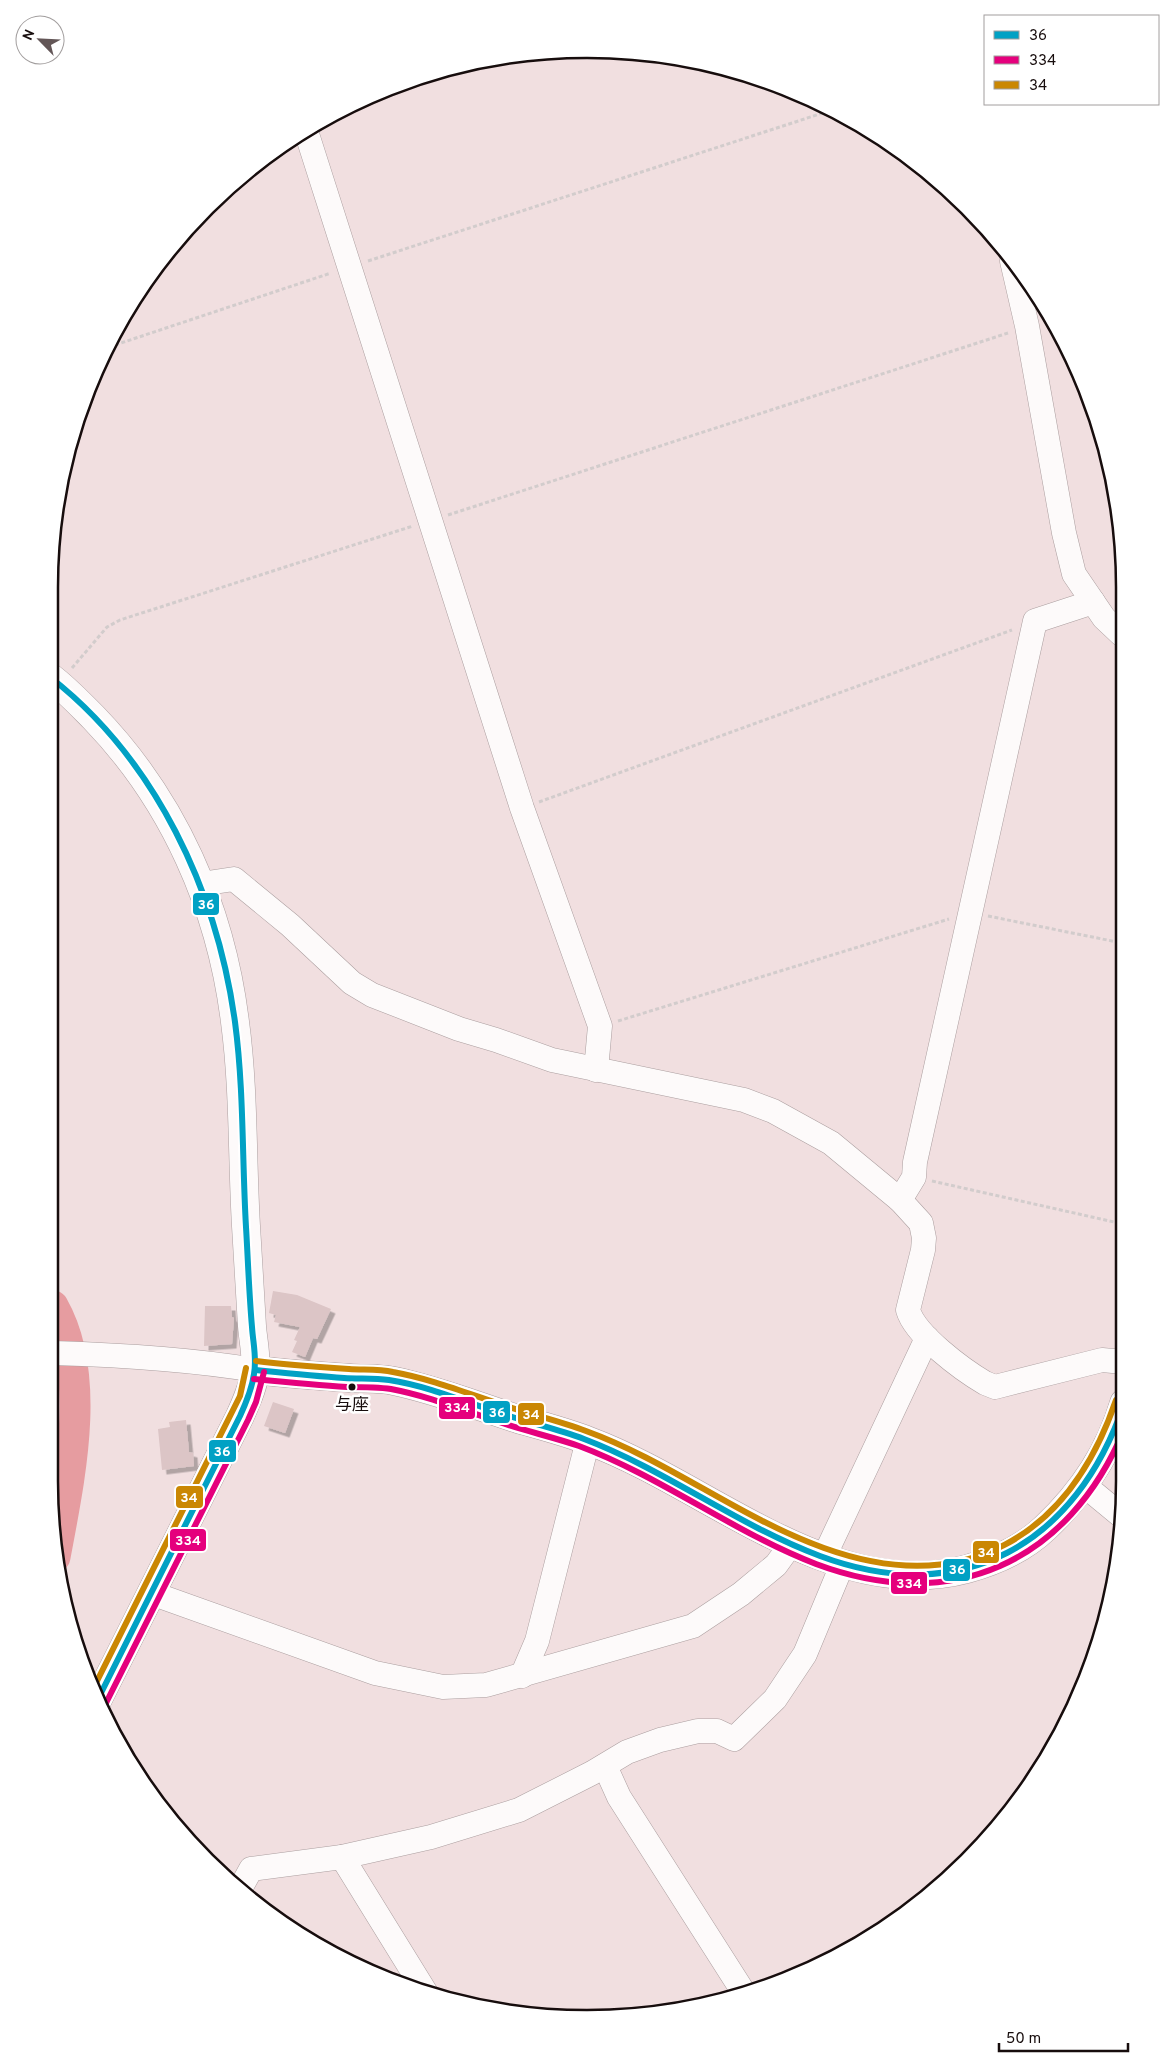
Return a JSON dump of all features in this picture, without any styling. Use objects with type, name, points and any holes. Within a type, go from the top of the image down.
[{"type":"main road","points":[[58,684],[106,730],[169,815],[201,884],[217,932],[235,1021],[256,1370],[248,1399],[102,1692]]},
{"type":"main road","points":[[256,1370],[392,1380],[453,1396],[518,1419],[588,1440],[634,1460],[714,1504],[833,1561],[870,1572],[909,1576],[958,1571],[981,1565],[1025,1546],[1060,1516],[1084,1485],[1105,1449],[1116,1423]]},
{"type":"street","points":[[308,137],[522,808],[600,1026],[596,1070]]},
{"type":"street","points":[[1016,277],[1027,326],[1064,533],[1074,574],[1104,618],[1116,629]]},
{"type":"street","points":[[900,1200],[914,1177],[915,1162],[1035,621],[1093,602]]},
{"type":"street","points":[[201,884],[234,879],[290,925],[362,991],[460,1029],[552,1060],[728,1096],[773,1111],[832,1143],[900,1200],[921,1224],[923,1250],[908,1310],[913,1323],[927,1338],[976,1378],[995,1387],[1102,1360],[1116,1361]]},
{"type":"street","points":[[243,1883],[251,1870],[342,1858],[431,1837],[519,1810],[641,1746],[698,1731],[717,1731],[734,1739],[775,1699],[805,1654],[833,1561],[927,1338]]},
{"type":"street","points":[[58,1353],[113,1354],[216,1364],[256,1370]]},
{"type":"street","points":[[522,1676],[537,1641],[588,1440]]},
{"type":"street","points":[[1084,1485],[1115,1511]]},
{"type":"street","points":[[151,1593],[375,1673],[443,1687],[486,1685],[693,1626],[741,1594],[776,1565],[792,1543]]},
{"type":"street","points":[[605,1766],[619,1797],[740,1987]]},
{"type":"street","points":[[342,1858],[420,1983]]},
{"type":"path","points":[[116,345],[823,113]]},
{"type":"path","points":[[58,676],[107,627],[120,620],[1027,326]]},
{"type":"path","points":[[522,808],[1035,621]]},
{"type":"path","points":[[600,1026],[971,912],[1116,942]]},
{"type":"path","points":[[914,1177],[1116,1222]]},
{"type":"building","points":[[273,1291],[297,1295],[331,1309],[317,1339],[313,1338],[305,1357],[292,1352],[297,1341],[294,1340],[300,1327],[274,1322],[276,1315],[269,1313]]},
{"type":"building","points":[[205,1306],[231,1306],[232,1317],[234,1318],[232,1344],[204,1346]]},
{"type":"building","points":[[273,1402],[294,1409],[285,1433],[264,1426]]},
{"type":"building","points":[[186,1420],[189,1452],[193,1453],[194,1466],[162,1470],[158,1429],[170,1427],[169,1422]]},
{"type":"waterway","points":[[58,1318],[65,1334],[72,1364],[75,1396],[71,1463],[60,1529]]},
{"type":"transit line","name":"36","points":[[58,684],[88,710],[121,748],[150,788],[175,832],[197,877],[213,924],[226,973],[238,1048],[249,1289],[255,1356],[252,1385],[247,1401],[102,1692]]},
{"type":"transit line","name":"34","points":[[256,1361],[314,1367],[388,1371],[436,1383],[576,1427],[617,1443],[763,1521],[793,1536],[824,1548],[875,1562],[922,1566],[965,1560],[1004,1545],[1040,1521],[1070,1489],[1096,1448],[1116,1400]]},
{"type":"transit line","name":"34","points":[[97,1681],[240,1396],[246,1368]]},
{"type":"transit line","name":"36","points":[[255,1370],[389,1380],[432,1390],[584,1439],[644,1466],[760,1529],[820,1556],[872,1570],[921,1574],[966,1568],[1007,1553],[1044,1528],[1076,1495],[1103,1453],[1116,1423]]},
{"type":"transit line","name":"334","points":[[106,1702],[248,1420],[256,1402],[264,1372]]},
{"type":"transit line","name":"334","points":[[254,1379],[347,1387],[386,1388],[432,1399],[579,1446],[610,1459],[785,1551],[816,1564],[866,1578],[914,1583],[958,1579],[1000,1566],[1038,1544],[1071,1514],[1100,1476],[1116,1445]]},
{"type":"place","name":"与座","points":[[352,1387]]}]
